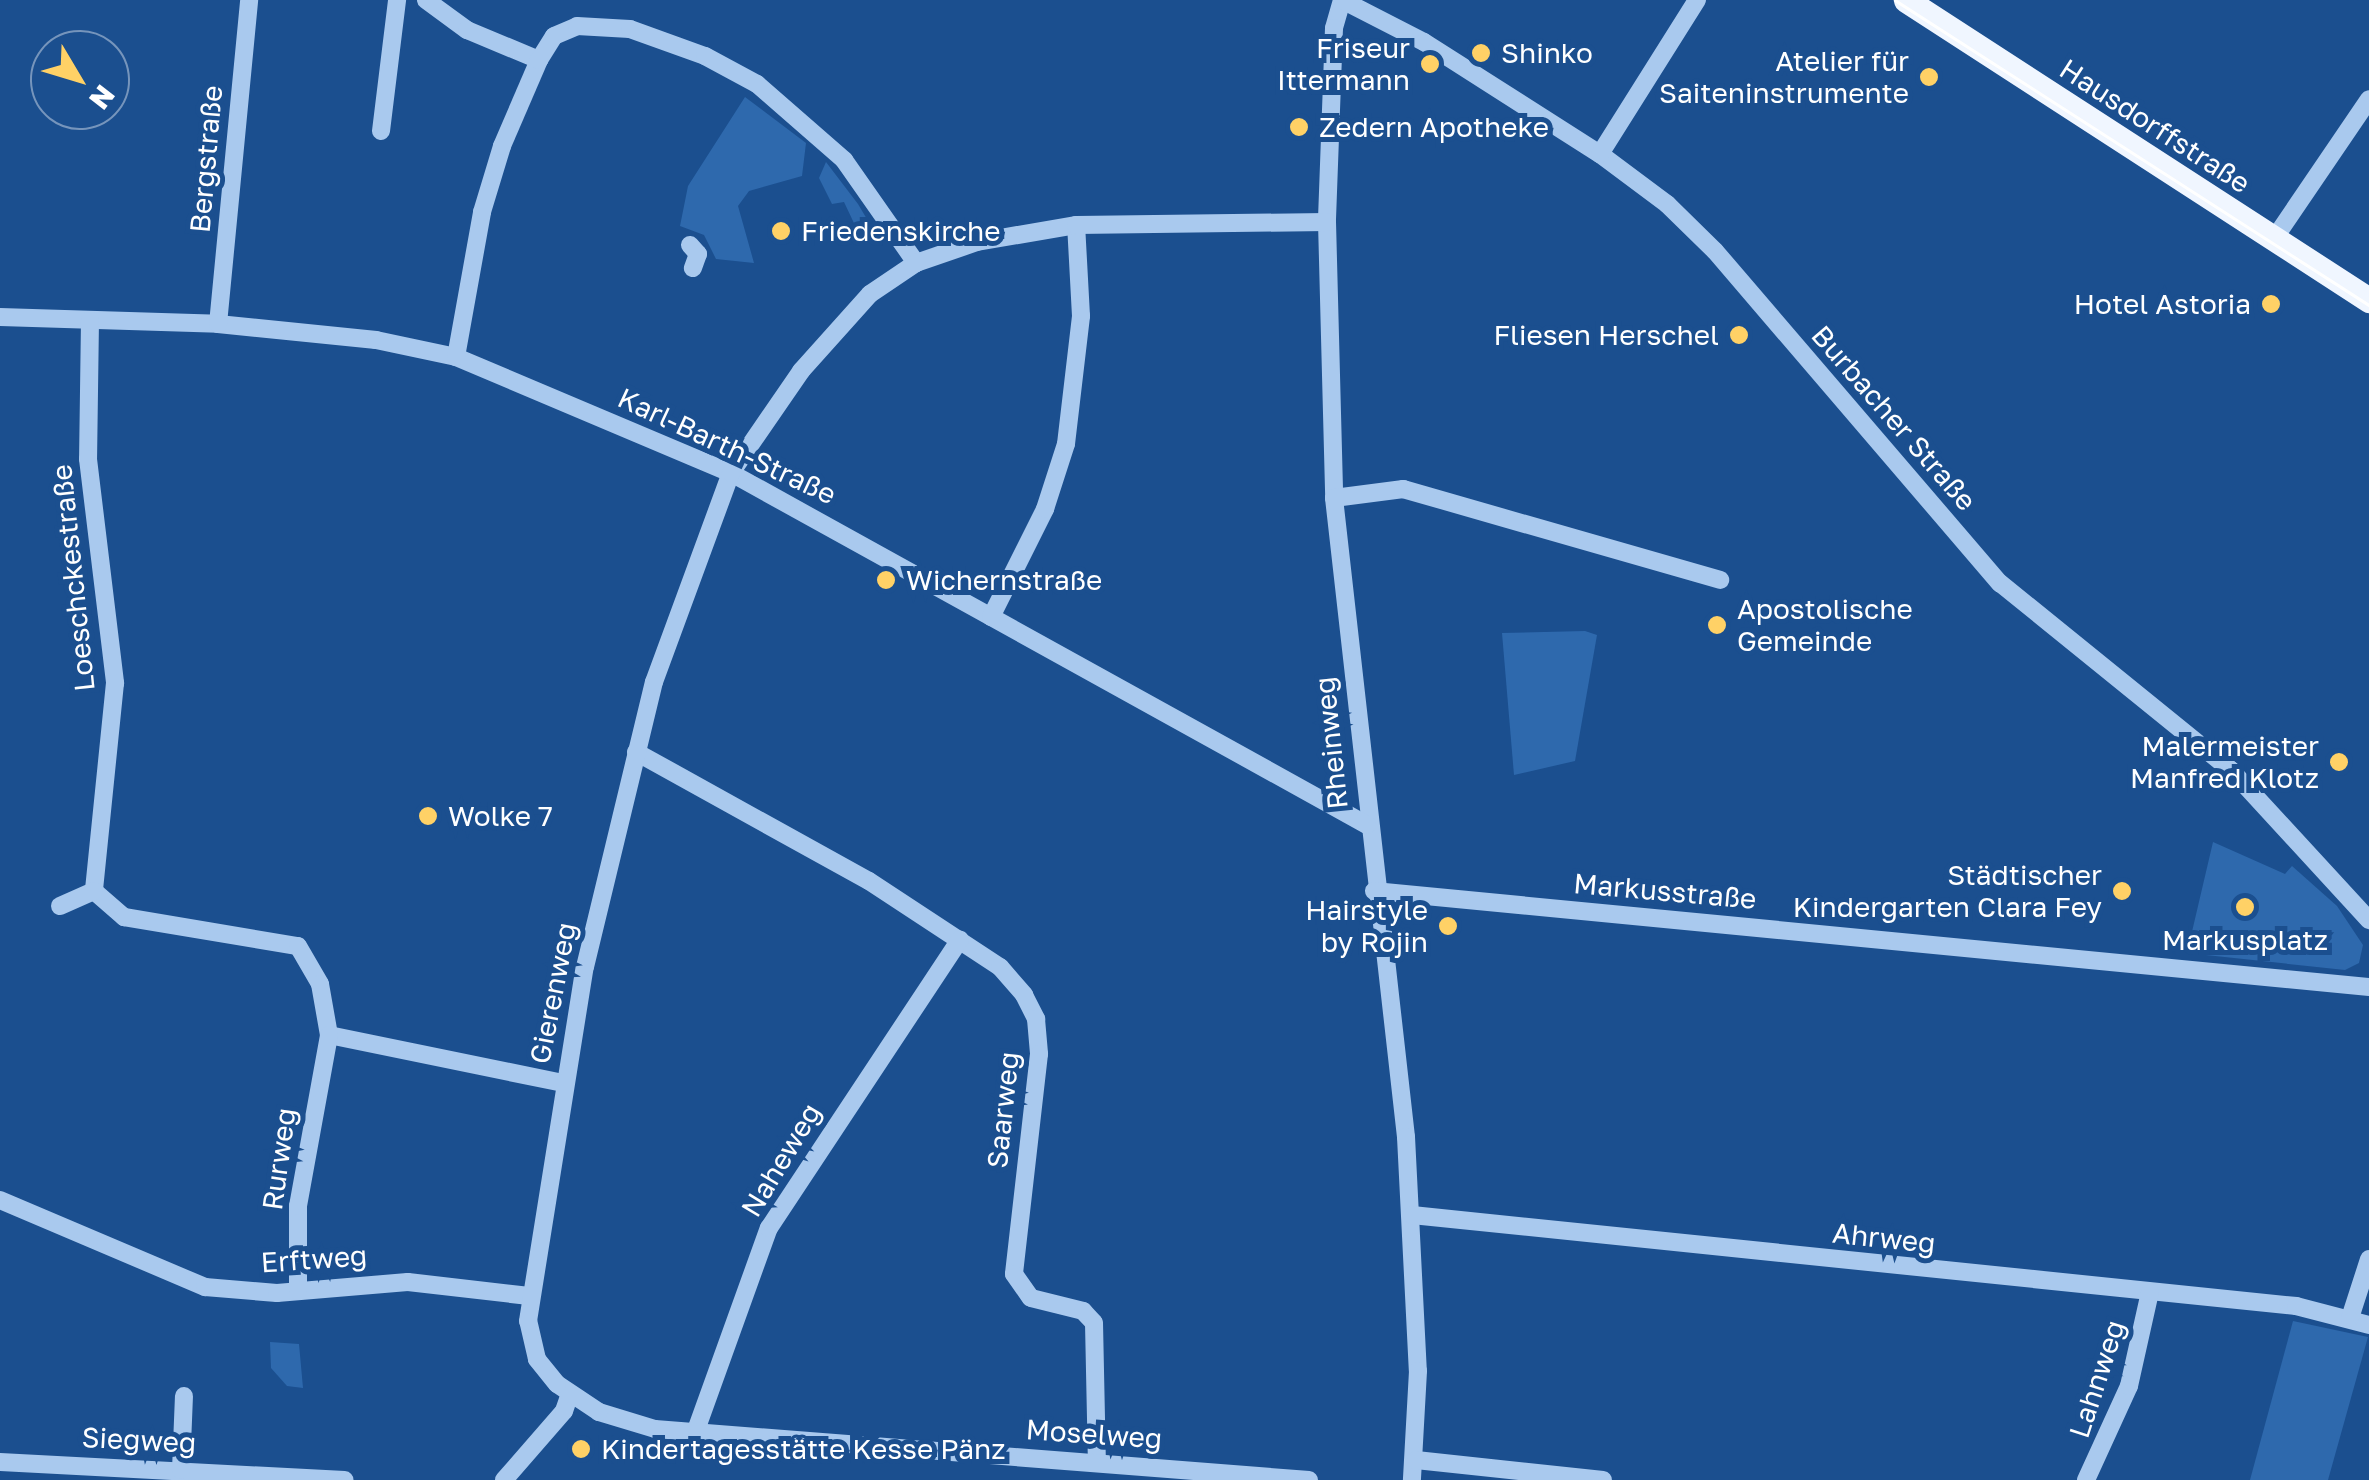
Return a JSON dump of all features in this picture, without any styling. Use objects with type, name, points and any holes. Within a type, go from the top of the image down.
[{"type":"main road","name":"Hausdorffstraße","points":[[1907,1],[2369,300]]},
{"type":"street","name":"Bergstraße","points":[[218,324],[249,0]]},
{"type":"street","points":[[381,132],[397,0]]},
{"type":"street","points":[[426,0],[467,30],[539,60]]},
{"type":"street","name":"Burbacher Straße","points":[[1342,0],[1376,12],[1600,154],[1715,250],[2000,583],[2230,770],[2369,920]]},
{"type":"street","name":"Rheinweg","points":[[1342,0],[1334,28],[1327,222],[1334,498],[1412,1215],[1416,1460],[1412,1480]]},
{"type":"street","points":[[1600,154],[1697,0]]},
{"type":"street","points":[[456,357],[482,212],[539,60],[554,36],[596,24],[630,28],[718,63],[757,84],[827,142],[916,263],[1029,229],[1327,222]]},
{"type":"street","points":[[2274,239],[2369,98]]},
{"type":"street","points":[[991,617],[1045,509],[1066,444],[1081,316],[1076,225]]},
{"type":"street","points":[[690,245],[698,254],[692,268]]},
{"type":"street","name":"Gierenweg","points":[[696,1433],[628,1422],[570,1394],[537,1359],[529,1296],[563,1083],[636,752],[674,623],[731,472],[830,334],[916,263]]},
{"type":"street","name":"Karl-Barth-Straße","points":[[0,316],[218,324],[376,340],[456,357],[731,472],[1367,825]]},
{"type":"street","name":"Loeschckestraße","points":[[90,320],[88,460],[115,683],[94,891]]},
{"type":"street","points":[[1334,498],[1404,489],[1720,580]]},
{"type":"street","name":"Saarweg","points":[[636,752],[789,834],[960,939],[1014,980],[1036,1019],[1039,1054],[1014,1274],[1031,1298],[1083,1311],[1094,1323],[1097,1462]]},
{"type":"street","points":[[60,906],[94,891]]},
{"type":"street","name":"Rurweg","points":[[94,891],[124,917],[298,946],[309,956],[325,998],[329,1036],[298,1206],[298,1291]]},
{"type":"street","name":"Markusstraße","points":[[1374,891],[2369,988]]},
{"type":"street","name":"Naheweg","points":[[696,1433],[770,1228],[960,939]]},
{"type":"street","points":[[329,1036],[563,1083]]},
{"type":"street","name":"Erftweg","points":[[0,1200],[179,1281],[298,1291],[408,1282],[529,1296]]},
{"type":"street","name":"Ahrweg","points":[[1412,1215],[2150,1292],[2350,1318],[2369,1325]]},
{"type":"street","points":[[2350,1318],[2369,1258]]},
{"type":"street","name":"Lahnweg","points":[[2086,1480],[2129,1386],[2150,1292]]},
{"type":"street","points":[[504,1480],[564,1411],[570,1394]]},
{"type":"street","points":[[181,1470],[184,1396]]},
{"type":"street","name":"Moselweg","points":[[696,1433],[1309,1480]]},
{"type":"street","points":[[1416,1460],[1534,1476],[1603,1480]]},
{"type":"street","name":"Siegweg","points":[[0,1462],[345,1480]]},
{"type":"shaded area","points":[[745,97],[806,143],[802,176],[749,191],[738,206],[754,263],[716,259],[704,235],[680,226],[688,186]]},
{"type":"shaded area","points":[[826,162],[877,236],[861,238],[844,202],[832,204],[819,178]]},
{"type":"shaded area","points":[[1585,631],[1597,635],[1575,761],[1514,775],[1502,633]]},
{"type":"shaded area","name":"Markusplatz","points":[[2213,842],[2285,874],[2292,866],[2337,906],[2363,945],[2359,963],[2345,970],[2187,953]]},
{"type":"shaded area","points":[[2293,1321],[2368,1337],[2328,1480],[2250,1480]]},
{"type":"shaded area","points":[[270,1342],[299,1344],[303,1388],[287,1386],[271,1368]]},
{"type":"tram line","points":[[1895,0],[2369,305]]},
{"type":"place","name":"Shinko","points":[[1481,53]]},
{"type":"place","name":"Friseur Ittermann","points":[[1430,64]]},
{"type":"place","name":"Atelier für Saiteninstrumente","points":[[1929,77]]},
{"type":"place","name":"Zedern Apotheke","points":[[1299,127]]},
{"type":"place","name":"Friedenskirche","points":[[781,231]]},
{"type":"place","name":"Hotel Astoria","points":[[2271,304]]},
{"type":"place","name":"Fliesen Herschel","points":[[1739,335]]},
{"type":"place","name":"Wichernstraße","points":[[886,580]]},
{"type":"place","name":"Apostolische Gemeinde","points":[[1717,625]]},
{"type":"place","name":"Malermeister Manfred Klotz","points":[[2339,762]]},
{"type":"place","name":"Wolke 7","points":[[428,816]]},
{"type":"place","name":"Städtischer Kindergarten Clara Fey","points":[[2122,891]]},
{"type":"place","name":"Markusplatz","points":[[2245,907]]},
{"type":"place","name":"Hairstyle by Rojin","points":[[1448,926]]},
{"type":"place","name":"Kindertagesstätte Kesse Pänz","points":[[581,1449]]}]
